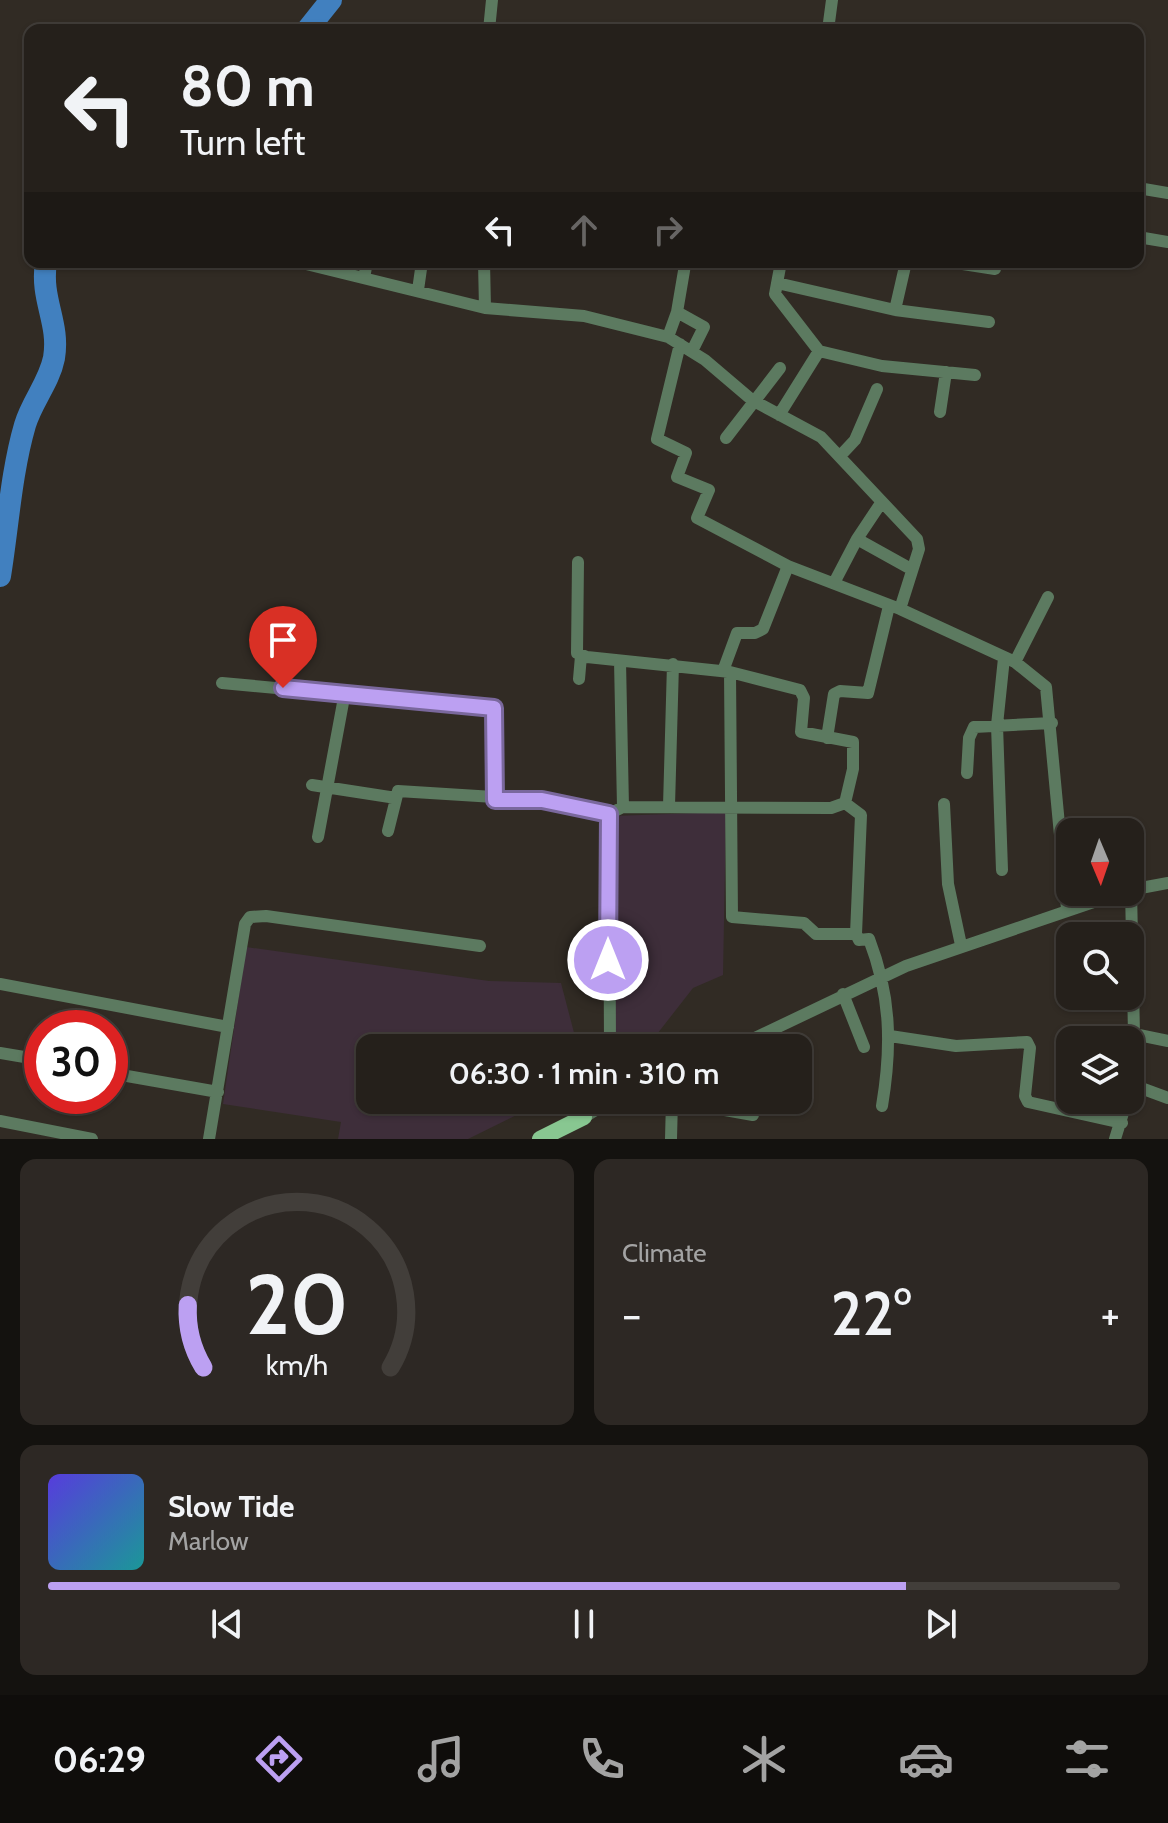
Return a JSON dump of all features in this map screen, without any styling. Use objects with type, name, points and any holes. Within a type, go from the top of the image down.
[{"type":"main road","points":[[540,1139],[584,1117]]},
{"type":"main road","points":[[548,1139],[584,1117]]},
{"type":"street","points":[[490,24],[492,0]]},
{"type":"street","points":[[829,24],[832,0]]},
{"type":"street","points":[[1144,189],[1168,193]]},
{"type":"street","points":[[1144,238],[1168,242]]},
{"type":"street","points":[[330,268],[485,308],[584,316],[674,340],[752,400],[821,437],[919,542],[894,608],[868,693],[840,691],[834,694],[827,738]]},
{"type":"street","points":[[364,278],[366,268]]},
{"type":"street","points":[[418,290],[421,268]]},
{"type":"street","points":[[484,268],[485,308]]},
{"type":"street","points":[[684,268],[657,439],[686,453],[678,478],[709,490],[697,518],[788,566],[894,608],[1010,660],[1046,687],[1052,723],[1067,909]]},
{"type":"street","points":[[780,268],[775,294],[819,351],[882,366],[975,375]]},
{"type":"street","points":[[895,310],[905,268]]},
{"type":"street","points":[[777,283],[895,310],[989,322]]},
{"type":"street","points":[[677,312],[704,327],[692,351]]},
{"type":"street","points":[[779,415],[819,351]]},
{"type":"street","points":[[726,438],[752,400],[780,368]]},
{"type":"street","points":[[940,412],[946,372]]},
{"type":"street","points":[[840,456],[855,440],[877,389]]},
{"type":"street","points":[[834,583],[857,539],[881,503]]},
{"type":"street","points":[[857,539],[911,569]]},
{"type":"street","points":[[578,562],[575,649],[581,656],[727,672],[800,690],[804,698],[801,732],[853,742],[853,769],[845,803]]},
{"type":"street","points":[[788,566],[763,629],[755,633],[737,633],[727,672],[732,917],[804,923],[816,934],[856,934]]},
{"type":"street","points":[[1002,870],[997,725],[1010,660],[1048,597]]},
{"type":"street","points":[[579,679],[581,656]]},
{"type":"street","points":[[620,661],[623,807]]},
{"type":"street","points":[[669,806],[673,664]]},
{"type":"street","points":[[222,683],[494,708],[495,800]]},
{"type":"street","points":[[318,837],[345,692]]},
{"type":"street","points":[[967,773],[973,728],[1052,723]]},
{"type":"street","points":[[312,785],[396,798]]},
{"type":"street","points":[[388,831],[398,791],[495,800],[542,800],[609,814],[623,807],[831,808],[845,803]]},
{"type":"street","points":[[845,803],[861,815],[856,934],[859,940],[869,939],[884,977],[890,1036],[882,1106]]},
{"type":"street","points":[[944,804],[948,884],[961,945]]},
{"type":"street","points":[[609,814],[609,1034]]},
{"type":"street","points":[[1144,888],[1168,883]]},
{"type":"street","points":[[762,1034],[843,994],[961,945],[1077,906]]},
{"type":"street","points":[[1129,906],[1134,1026]]},
{"type":"street","points":[[209,1139],[245,924],[255,915],[480,946]]},
{"type":"street","points":[[0,984],[228,1027]]},
{"type":"street","points":[[843,994],[864,1047]]},
{"type":"street","points":[[890,1036],[956,1046],[1027,1042],[1030,1048],[1025,1096],[1028,1102],[1122,1123]]},
{"type":"street","points":[[1144,1036],[1168,1041]]},
{"type":"street","points":[[0,1053],[24,1057]]},
{"type":"street","points":[[128,1076],[218,1092]]},
{"type":"street","points":[[1144,1090],[1168,1098]]},
{"type":"street","points":[[584,1117],[589,1114]]},
{"type":"street","points":[[671,1139],[672,1114]]},
{"type":"street","points":[[747,1114],[753,1115]]},
{"type":"street","points":[[1115,1139],[1124,1114]]},
{"type":"street","points":[[0,1121],[92,1139]]},
{"type":"shaded area","points":[[726,812],[723,975],[693,988],[657,1034],[614,1034],[613,816]]},
{"type":"shaded area","points":[[246,947],[489,981],[561,983],[574,1034],[356,1034],[356,1114],[519,1114],[468,1139],[338,1139],[341,1122],[223,1104]]},
{"type":"waterway","points":[[312,24],[331,0]]},
{"type":"waterway","points":[[0,576],[20,443],[28,416],[54,358],[46,268]]},
{"type":"route","points":[[283,688],[494,708],[495,800],[576,804],[609,814],[608,960]]}]
